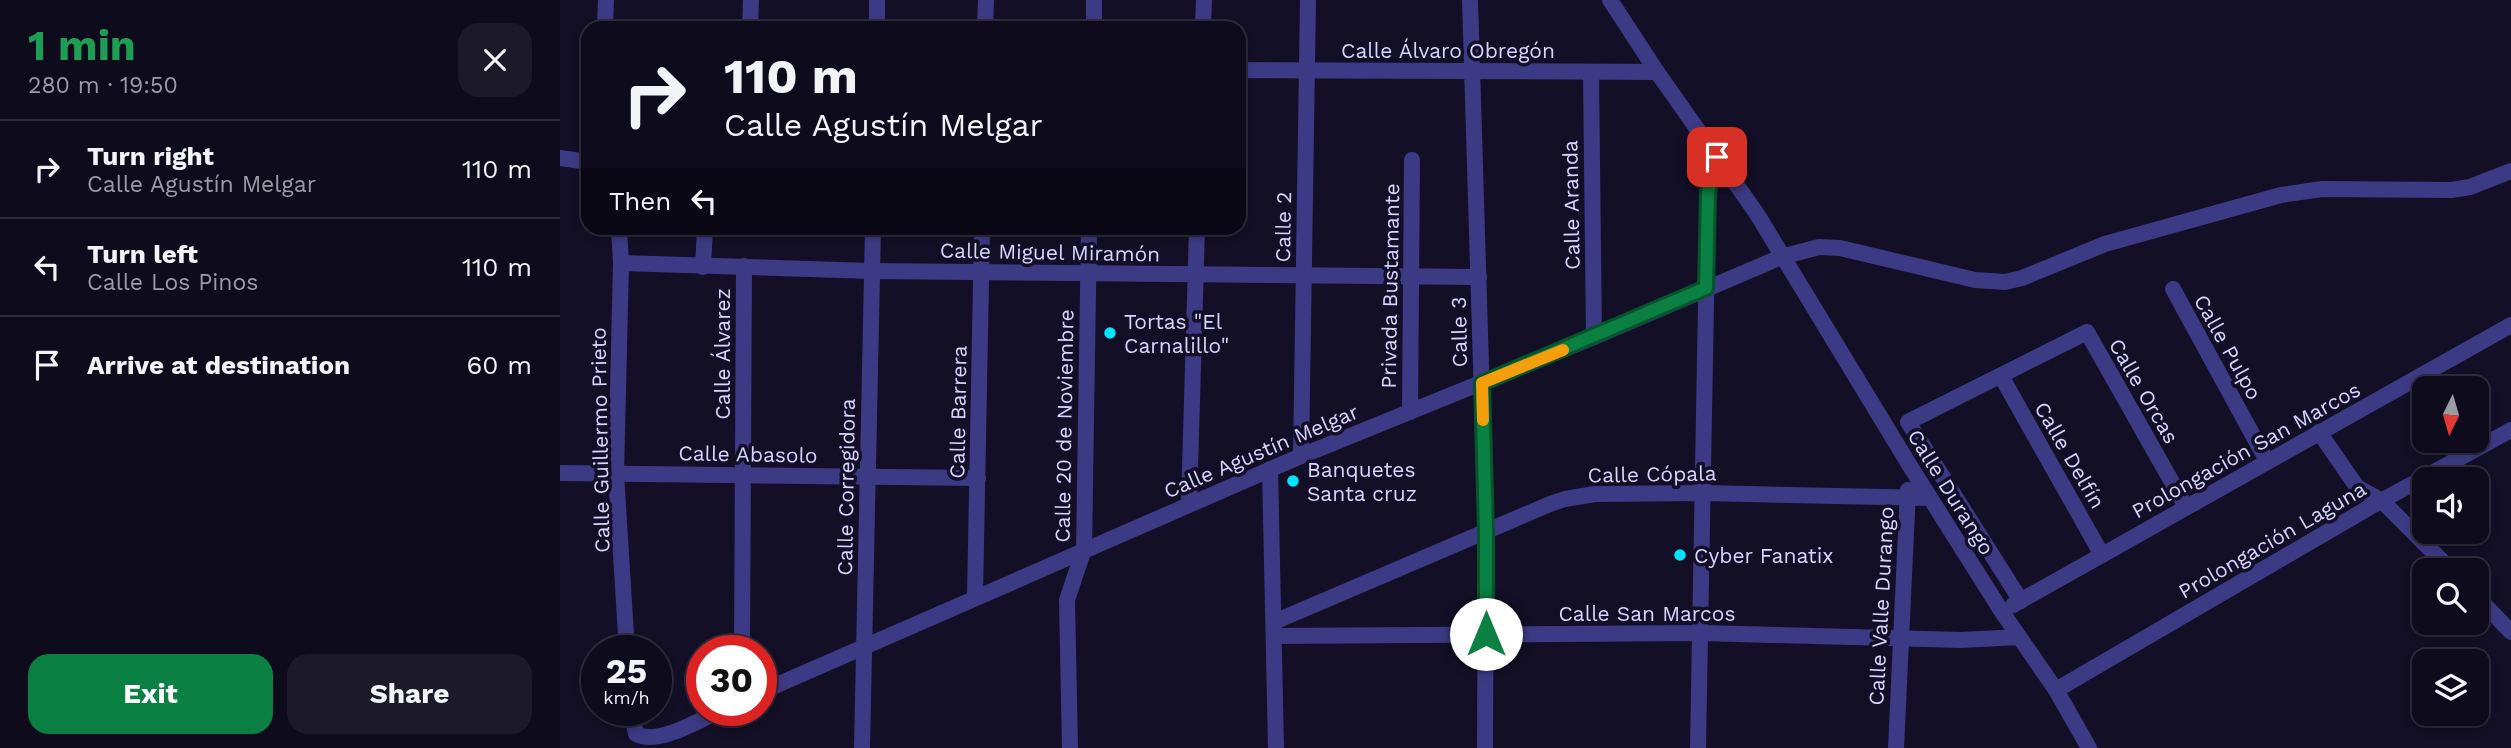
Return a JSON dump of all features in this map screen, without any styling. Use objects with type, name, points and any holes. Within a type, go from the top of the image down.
[{"type":"street","points":[[605,21],[606,0]]},
{"type":"street","points":[[750,21],[751,0]]},
{"type":"street","points":[[877,0],[877,21]]},
{"type":"street","points":[[985,21],[986,0]]},
{"type":"street","points":[[1094,0],[1094,21]]},
{"type":"street","points":[[1203,21],[1204,0]]},
{"type":"street","name":"Calle 2","points":[[1301,456],[1308,0]]},
{"type":"street","name":"Calle 3","points":[[1470,0],[1486,532],[1485,748]]},
{"type":"street","name":"Calle Durango","points":[[1610,0],[1757,214],[1910,467],[2002,612],[2056,690],[2089,748]]},
{"type":"street","name":"Calle Álvaro Obregón","points":[[1246,70],[1657,72]]},
{"type":"street","name":"Calle Aranda","points":[[1591,73],[1594,337]]},
{"type":"street","points":[[1698,748],[1708,192],[1717,157]]},
{"type":"street","points":[[560,158],[581,161]]},
{"type":"street","name":"Privada Bustamante","points":[[1410,412],[1412,160]]},
{"type":"street","name":"Calle Agustín Melgar","points":[[777,685],[1270,469],[1594,337],[1781,257],[1819,247],[1840,248],[1975,280],[2005,282],[2105,244],[2281,195],[2322,189],[2451,190],[2470,187],[2511,171]]},
{"type":"street","name":"Calle Guillermo Prieto","points":[[619,235],[617,474],[626,635]]},
{"type":"street","points":[[703,267],[705,235]]},
{"type":"street","name":"Calle Corregidora","points":[[862,748],[873,235]]},
{"type":"street","name":"Calle Barrera","points":[[975,597],[982,235]]},
{"type":"street","name":"Calle 20 de Noviembre","points":[[1070,748],[1067,600],[1084,549],[1088,235]]},
{"type":"street","points":[[1189,504],[1197,235]]},
{"type":"street","name":"Calle Miguel Miramón","points":[[621,263],[872,271],[1479,277]]},
{"type":"street","name":"Calle Álvarez","points":[[742,635],[744,266]]},
{"type":"street","name":"Calle Pulpo","points":[[2173,289],[2267,461]]},
{"type":"street","name":"Prolongación San Marcos","points":[[2002,612],[2511,325]]},
{"type":"street","name":"Calle Orcas","points":[[2001,376],[2087,332],[2186,507]]},
{"type":"street","points":[[2001,376],[1908,422],[2021,601]]},
{"type":"street","name":"Calle Delfín","points":[[2001,376],[2102,555]]},
{"type":"street","name":"Prolongación Laguna","points":[[2056,690],[2382,500],[2511,430]]},
{"type":"street","points":[[2319,432],[2352,483],[2361,491],[2382,500],[2439,558]]},
{"type":"street","name":"Calle Valle Durango","points":[[1896,748],[1910,467]]},
{"type":"street","points":[[1270,469],[1276,748]]},
{"type":"street","name":"Calle Abasolo","points":[[560,472],[978,478]]},
{"type":"street","name":"Calle Cópala","points":[[1274,629],[1486,532],[1550,504],[1578,496],[1704,493],[1930,498]]},
{"type":"street","points":[[2489,609],[2511,632]]},
{"type":"street","name":"Calle San Marcos","points":[[1274,629],[1486,634],[1701,633],[1961,640],[2019,637]]},
{"type":"street","points":[[634,726],[636,734],[668,741],[694,726]]},
{"type":"slow traffic","points":[[1483,420],[1482,383],[1563,350]]},
{"type":"place","name":"Tortas \"El Carnalillo\"","points":[[1110,333]]},
{"type":"place","name":"Banquetes Santa cruz","points":[[1293,481]]},
{"type":"place","name":"Cyber Fanatix","points":[[1680,555]]},
{"type":"route","points":[[1486,634],[1482,383],[1706,288],[1708,192],[1717,157]]}]
